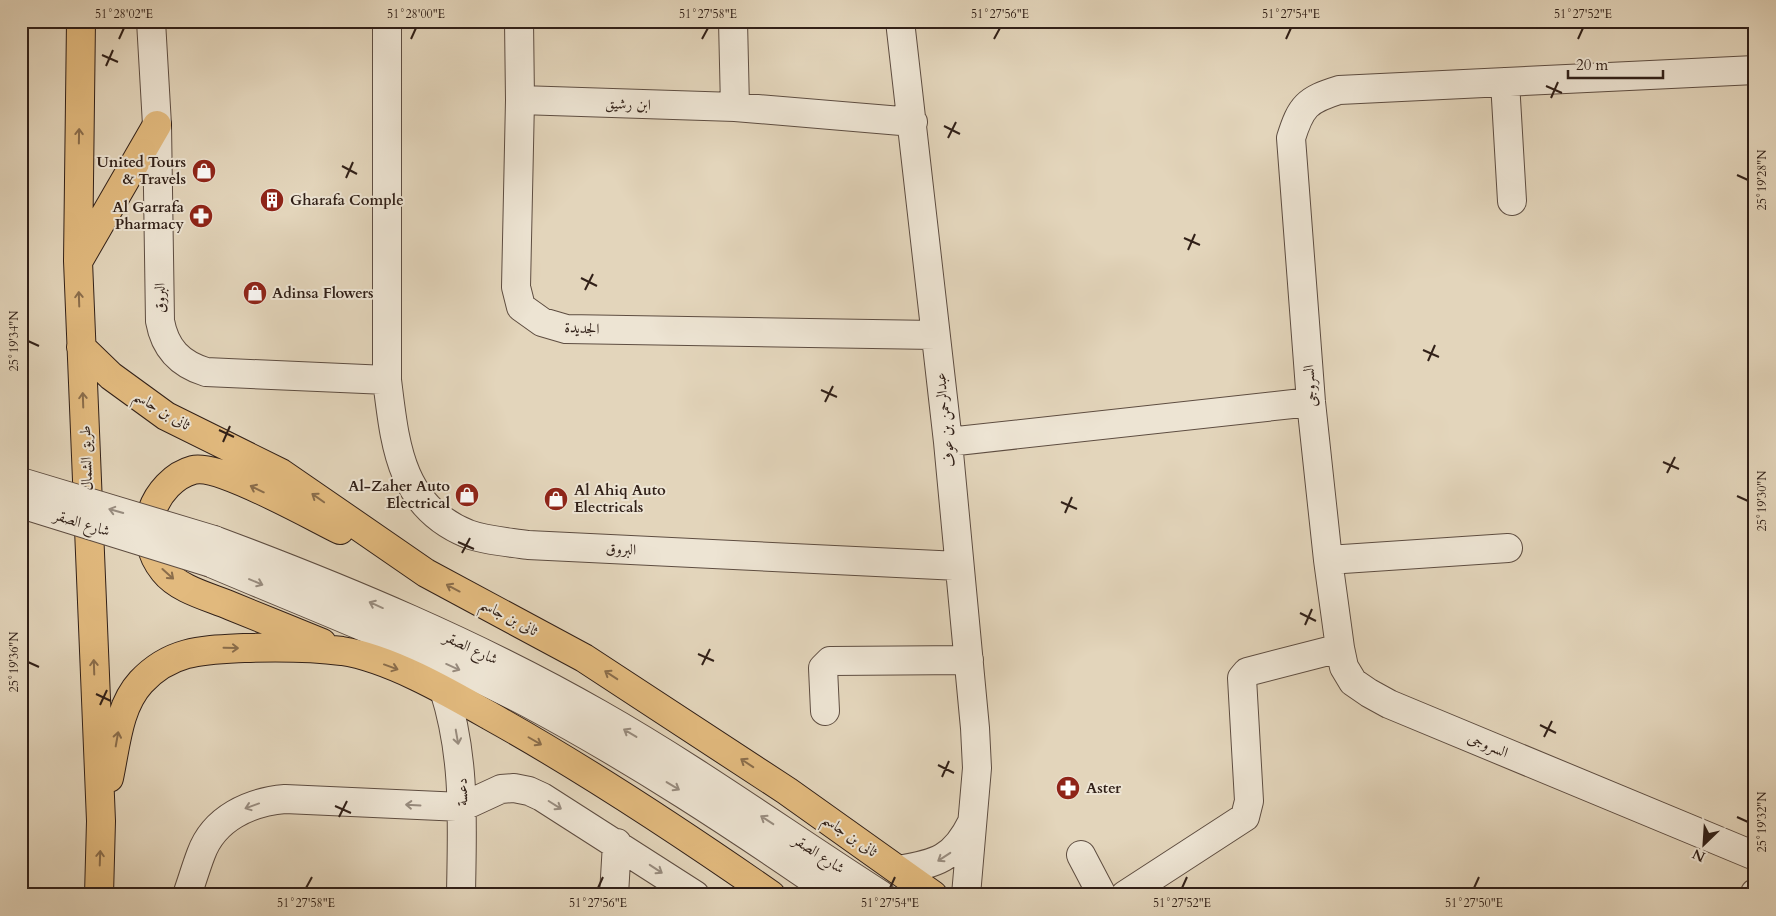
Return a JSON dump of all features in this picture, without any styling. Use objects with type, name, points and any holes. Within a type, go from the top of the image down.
[{"type":"main road","name":"طريق الشمال","points":[[81,21],[78,261],[100,821],[98,895]]},
{"type":"main road","points":[[78,261],[156,125]]},
{"type":"main road","name":"ثانى بن جاسم","points":[[81,348],[110,376],[166,416],[281,473],[426,573],[584,658],[751,766],[933,895]]},
{"type":"main road","points":[[426,573],[246,484],[215,472],[194,470],[172,481],[155,500],[148,525],[152,550],[164,572],[185,587],[343,652],[392,667],[444,690],[582,768],[658,817],[770,895]]},
{"type":"main road","points":[[100,821],[121,717],[139,684],[164,661],[214,648],[268,647],[343,652]]},
{"type":"street","name":"البروق","points":[[151,21],[156,125],[160,322],[163,335],[175,356],[192,368],[206,372],[387,380]]},
{"type":"street","name":"البروق","points":[[387,21],[387,380],[395,438],[402,468],[418,496],[441,518],[468,534],[528,545],[959,566]]},
{"type":"street","name":"الجديدة","points":[[519,21],[520,100],[516,287],[521,307],[542,322],[566,329],[935,335]]},
{"type":"street","points":[[733,21],[735,107]]},
{"type":"street","name":"عبدالرحمن بن عوف","points":[[900,21],[948,442],[969,660],[977,768],[966,895]]},
{"type":"street","name":"السروجى","points":[[1755,70],[1338,90],[1316,97],[1299,114],[1291,138],[1311,402],[1328,560],[1340,648],[1344,667],[1353,682],[1369,694],[1389,704],[1755,856]]},
{"type":"street","points":[[1505,82],[1512,201]]},
{"type":"street","name":"ابن رشيق","points":[[520,100],[735,107],[913,122]]},
{"type":"street","points":[[948,442],[1311,402]]},
{"type":"street","name":"شارع الصقر","points":[[21,482],[212,552],[527,703],[704,805],[835,895]]},
{"type":"street","name":"شارع الصقر","points":[[21,504],[309,575],[475,649],[538,680],[659,750],[881,895]]},
{"type":"street","points":[[1328,560],[1508,548]]},
{"type":"street","points":[[1125,895],[1244,816],[1248,801],[1242,678],[1247,672],[1340,648]]},
{"type":"street","points":[[825,711],[823,668],[830,661],[969,660]]},
{"type":"street","name":"دعسة","points":[[444,690],[460,756],[462,895]]},
{"type":"street","points":[[187,895],[201,852],[212,834],[227,819],[245,808],[265,801],[285,799],[462,807],[501,789],[514,788],[529,791],[617,843],[695,895]]},
{"type":"street","name":"عبدالرحمن بن عوف","points":[[899,870],[931,864],[945,858],[956,848],[972,820]]},
{"type":"street","points":[[614,895],[617,843]]},
{"type":"street","points":[[1081,855],[1102,895]]},
{"type":"place","name":"United Tours & Travels","points":[[204,171]]},
{"type":"place","name":"Gharafa Comple","points":[[272,200]]},
{"type":"place","name":"Al Garrafa Pharmacy","points":[[201,216]]},
{"type":"place","name":"Adinsa Flowers","points":[[255,293]]},
{"type":"place","name":"Al-Zaher Auto Electrical","points":[[467,495]]},
{"type":"place","name":"Al Ahiq Auto Electricals","points":[[556,499]]},
{"type":"place","name":"Aster","points":[[1068,788]]}]
